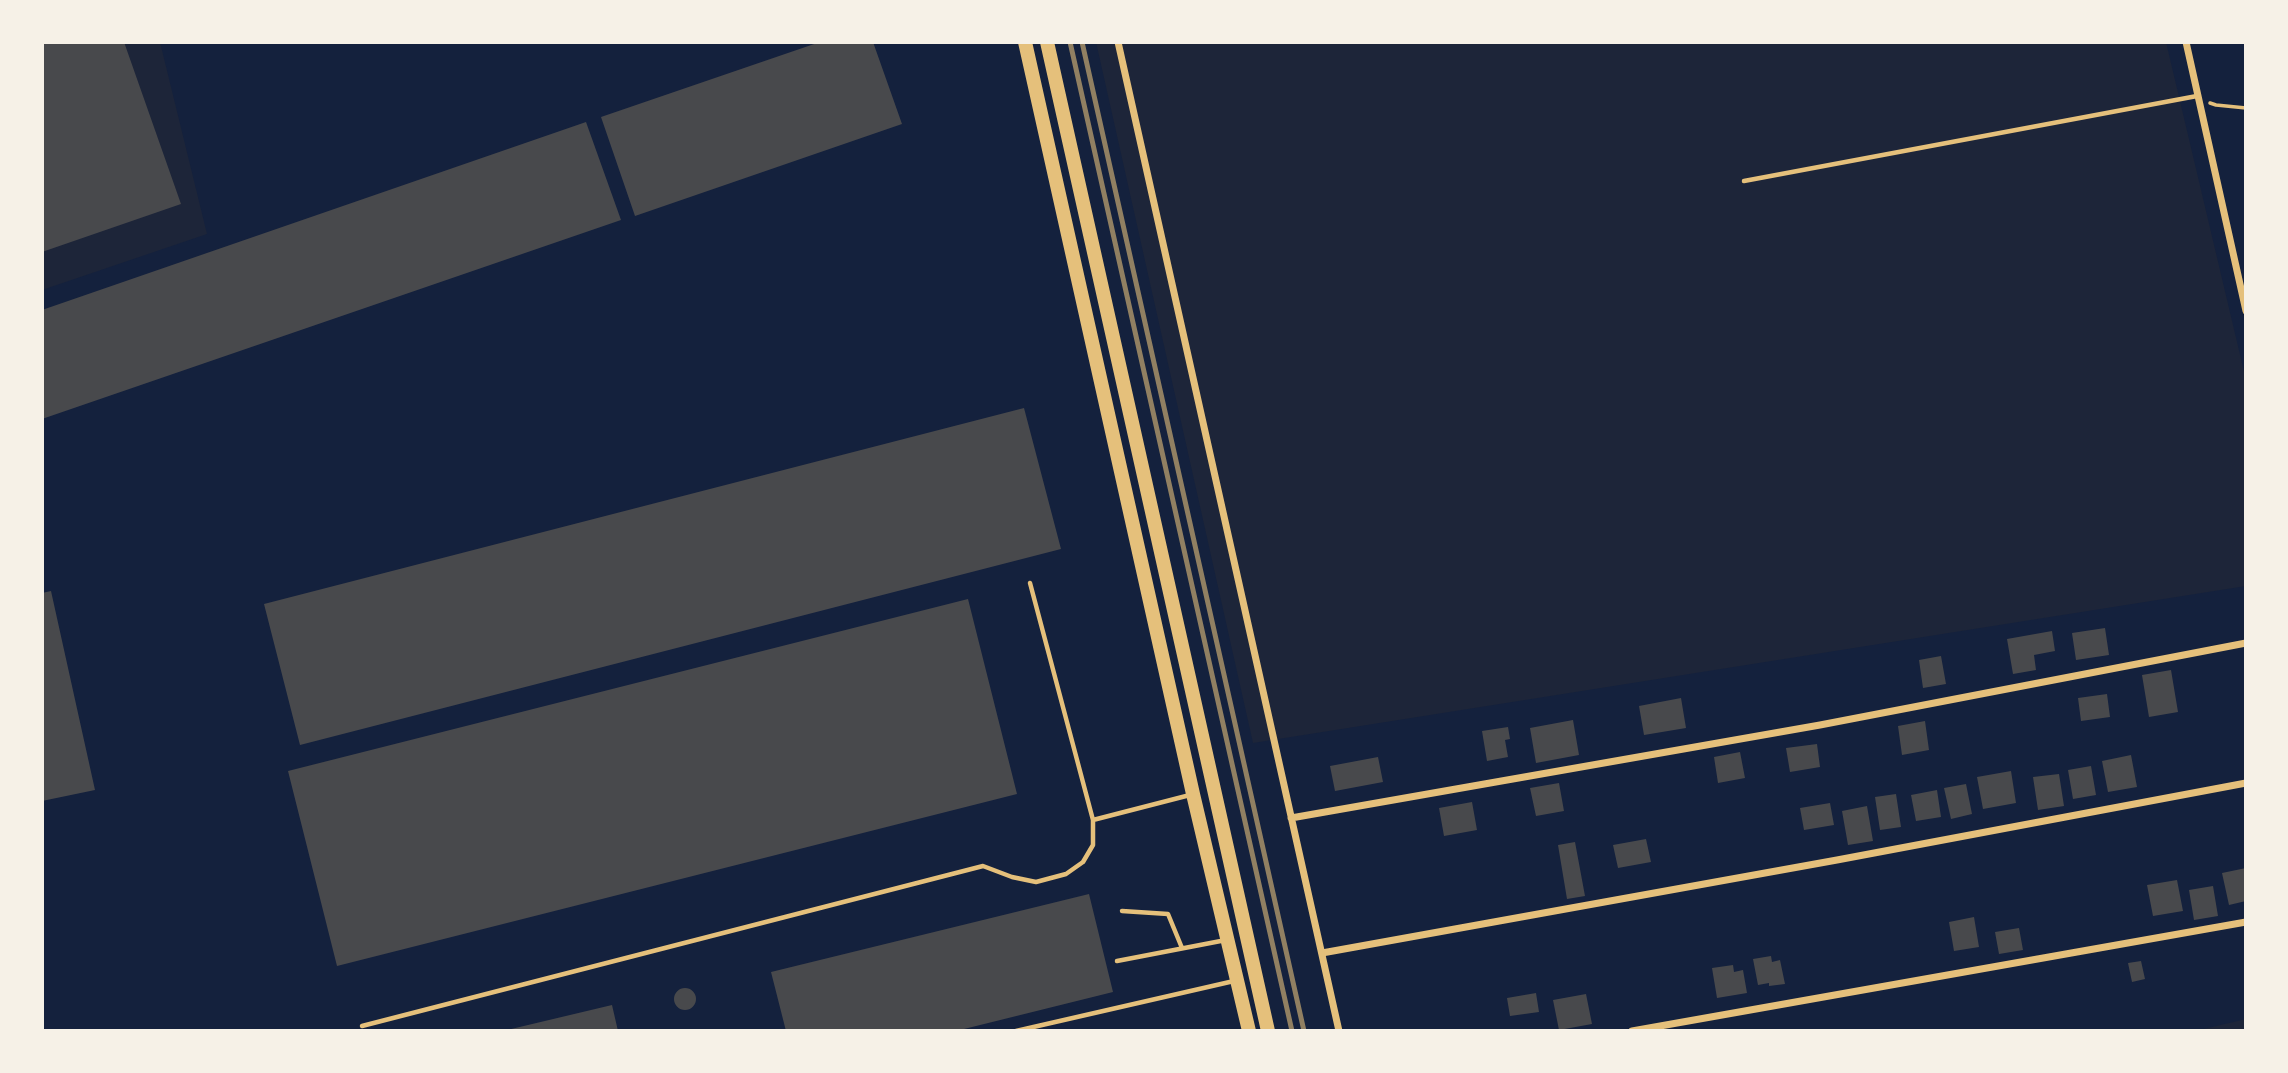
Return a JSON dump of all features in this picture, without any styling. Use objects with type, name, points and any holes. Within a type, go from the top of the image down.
[{"type":"main road","points":[[1025,42],[1193,794],[1249,1031]]},
{"type":"main road","points":[[1047,42],[1268,1031]]},
{"type":"street","points":[[1118,42],[1339,1031]]},
{"type":"street","points":[[2186,42],[2246,311]]},
{"type":"street","points":[[1291,818],[1820,725],[2246,643]]},
{"type":"street","points":[[1322,953],[2246,783]]},
{"type":"street","points":[[1632,1031],[2246,922]]},
{"type":"lane","points":[[1744,181],[2197,96]]},
{"type":"lane","points":[[362,1027],[983,866],[1012,877],[1036,882],[1066,874],[1083,862],[1093,845],[1093,820],[1030,583]]},
{"type":"lane","points":[[1093,820],[1193,794]]},
{"type":"lane","points":[[1122,911],[1168,914],[1182,948]]},
{"type":"lane","points":[[1117,961],[1227,939]]},
{"type":"lane","points":[[1016,1031],[1237,981]]},
{"type":"path","points":[[2197,96],[2216,105],[2246,108]]},
{"type":"shaded area","points":[[42,42],[160,42],[207,234],[42,290]]},
{"type":"shaded area","points":[[1096,42],[2166,42],[2246,380],[2246,586],[1253,743]]},
{"type":"shaded area","points":[[2246,1019],[2246,1031],[2195,1031]]},
{"type":"building","points":[[42,42],[124,42],[181,204],[42,252]]},
{"type":"building","points":[[820,42],[873,42],[902,124],[635,216],[601,117]]},
{"type":"building","points":[[586,122],[621,220],[42,419],[42,310]]},
{"type":"building","points":[[1024,408],[1061,549],[300,745],[264,604]]},
{"type":"building","points":[[51,591],[95,790],[42,801],[42,593]]},
{"type":"building","points":[[968,599],[1017,794],[337,966],[288,771]]},
{"type":"building","points":[[2105,628],[2109,655],[2076,660],[2072,633]]},
{"type":"building","points":[[2052,631],[2055,651],[2034,655],[2036,670],[2013,674],[2007,639]]},
{"type":"building","points":[[1941,656],[1946,684],[1923,688],[1919,660]]},
{"type":"building","points":[[2171,670],[2178,712],[2149,717],[2142,675]]},
{"type":"building","points":[[2107,694],[2110,717],[2081,721],[2078,698]]},
{"type":"building","points":[[1681,698],[1686,728],[1644,735],[1639,706]]},
{"type":"building","points":[[1573,720],[1579,755],[1536,763],[1530,728]]},
{"type":"building","points":[[1925,721],[1929,750],[1902,755],[1898,726]]},
{"type":"building","points":[[1508,727],[1510,739],[1505,740],[1508,757],[1487,761],[1482,731]]},
{"type":"building","points":[[1817,744],[1820,767],[1790,772],[1786,748]]},
{"type":"building","points":[[1740,752],[1745,778],[1718,783],[1714,757]]},
{"type":"building","points":[[2131,755],[2137,787],[2108,792],[2102,761]]},
{"type":"building","points":[[1378,757],[1383,782],[1335,791],[1330,766]]},
{"type":"building","points":[[2091,766],[2096,795],[2073,799],[2068,770]]},
{"type":"building","points":[[2011,771],[2016,803],[1983,809],[1977,777]]},
{"type":"building","points":[[2059,774],[2064,806],[2038,810],[2033,777]]},
{"type":"building","points":[[1559,783],[1564,811],[1536,816],[1530,788]]},
{"type":"building","points":[[1966,784],[1972,814],[1951,819],[1944,788]]},
{"type":"building","points":[[1937,790],[1941,817],[1916,821],[1911,795]]},
{"type":"building","points":[[1896,794],[1901,827],[1880,830],[1875,797]]},
{"type":"building","points":[[1472,802],[1477,830],[1444,836],[1439,808]]},
{"type":"building","points":[[1830,803],[1834,825],[1804,830],[1800,808]]},
{"type":"building","points":[[1867,806],[1873,841],[1848,845],[1842,811]]},
{"type":"building","points":[[1646,839],[1651,862],[1618,868],[1613,845]]},
{"type":"building","points":[[1575,842],[1585,896],[1567,899],[1558,845]]},
{"type":"building","points":[[2246,868],[2246,901],[2229,905],[2222,873]]},
{"type":"building","points":[[2177,880],[2183,911],[2153,916],[2147,885]]},
{"type":"building","points":[[2213,886],[2218,916],[2194,920],[2189,890]]},
{"type":"building","points":[[1089,894],[1113,992],[956,1031],[786,1031],[771,972]]},
{"type":"building","points":[[1974,917],[1979,947],[1954,951],[1949,922]]},
{"type":"building","points":[[2019,928],[2023,950],[1999,954],[1995,932]]},
{"type":"building","points":[[1771,956],[1772,962],[1780,960],[1785,984],[1758,985],[1753,959]]},
{"type":"building","points":[[2141,961],[2145,979],[2132,982],[2128,963]]},
{"type":"building","points":[[1733,965],[1734,972],[1743,970],[1747,993],[1717,998],[1712,968]]},
{"type":"building","points":[[685,988],[695,995],[696,999],[689,1009],[685,1010],[675,1003],[674,999],[681,989]]},
{"type":"building","points":[[1536,993],[1539,1012],[1510,1016],[1507,998]]},
{"type":"building","points":[[1586,994],[1592,1024],[1559,1030],[1553,1000]]},
{"type":"building","points":[[612,1005],[618,1031],[507,1031],[507,1030]]},
{"type":"railway","points":[[1070,42],[1292,1031]]},
{"type":"railway","points":[[1082,42],[1304,1031]]}]
